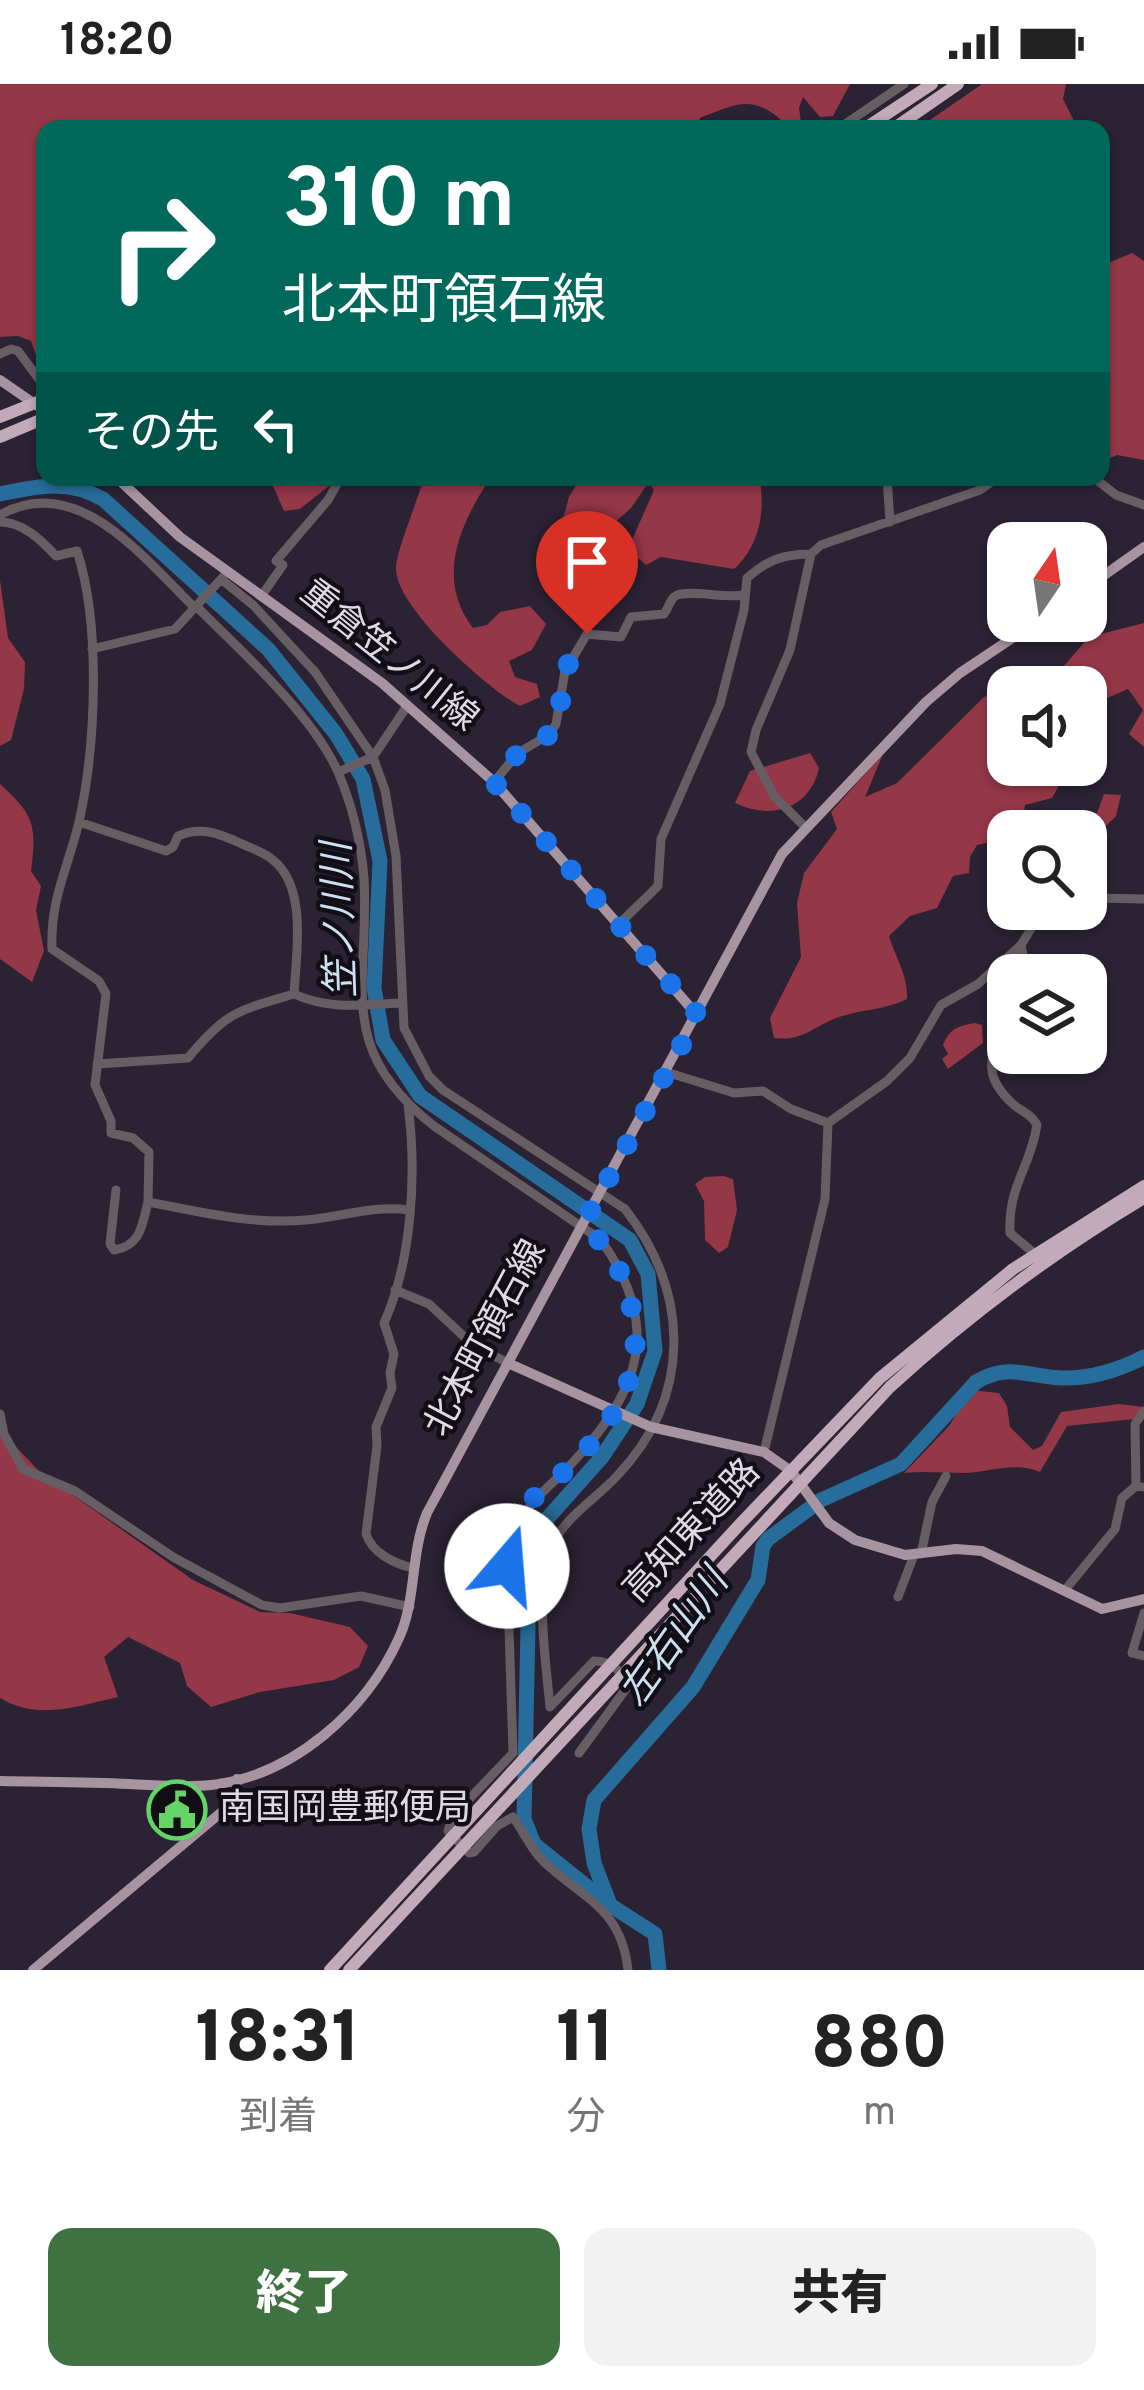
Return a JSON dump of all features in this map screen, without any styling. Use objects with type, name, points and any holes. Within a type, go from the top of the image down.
[{"type":"highway","points":[[878,120],[932,84]]},
{"type":"highway","points":[[906,120],[958,84]]},
{"type":"highway","points":[[0,417],[36,403]]},
{"type":"highway","points":[[0,437],[36,419]]},
{"type":"highway","name":"高知東道路","points":[[483,1815],[559,1745],[623,1675],[880,1378],[947,1319],[1035,1254],[1144,1186]]},
{"type":"highway","name":"高知東道路","points":[[349,1970],[611,1665],[796,1476],[953,1329],[1023,1276],[1144,1198]]},
{"type":"highway","name":"高知東道路","points":[[330,1970],[458,1843]]},
{"type":"main road","points":[[0,380],[36,408]]},
{"type":"main road","name":"重倉笠ノ川線","points":[[126,486],[222,578],[262,596],[345,655],[494,782],[698,1015]]},
{"type":"main road","points":[[1107,573],[1144,547]]},
{"type":"main road","name":"北本町領石線","points":[[0,1780],[213,1785],[277,1765],[346,1716],[393,1651],[410,1606],[413,1568],[427,1513],[782,854],[926,701],[1006,642]]},
{"type":"main road","points":[[508,1363],[653,1428],[764,1452],[796,1476],[840,1534],[917,1555],[982,1551],[1102,1609],[1144,1599]]},
{"type":"main road","points":[[33,1970],[236,1800],[237,1779]]},
{"type":"street","points":[[851,120],[904,84]]},
{"type":"street","points":[[0,354],[18,351],[36,374]]},
{"type":"street","points":[[262,596],[283,566],[276,560],[336,486]]},
{"type":"street","points":[[888,486],[890,522]]},
{"type":"street","points":[[804,826],[774,796],[751,752],[790,650],[811,554],[820,545],[986,486]]},
{"type":"street","points":[[1104,486],[1144,505]]},
{"type":"street","points":[[0,519],[12,508],[44,502],[81,509],[115,532],[197,605],[314,727],[339,772],[358,831],[364,879],[364,1005],[375,1061],[408,1106],[583,1224],[614,1259],[637,1334],[632,1377],[617,1412],[571,1466],[522,1512],[515,1526],[507,1566],[513,1753],[453,1816],[448,1831],[474,1852],[496,1826],[513,1817],[540,1858],[608,1912],[628,1970]]},
{"type":"street","points":[[0,519],[38,538],[56,556],[77,551],[90,602],[91,739],[79,822],[55,894],[52,949],[100,981],[106,994],[96,1094],[111,1121],[111,1132],[133,1138],[149,1151],[142,1233],[128,1246],[111,1249],[116,1190]]},
{"type":"street","points":[[619,924],[658,886],[661,839],[720,704],[745,610],[747,578],[786,554],[811,554]]},
{"type":"street","points":[[92,649],[175,629],[222,578],[253,604],[315,672],[372,758],[385,790],[396,856],[398,1003],[413,1051],[443,1090],[625,1209],[643,1232],[667,1288],[674,1324],[673,1358],[653,1428],[614,1480],[569,1520],[548,1555],[544,1592],[550,1707],[594,1661],[611,1665],[628,1686],[579,1753]]},
{"type":"street","points":[[494,782],[518,753],[550,734],[569,661],[587,634],[621,637],[631,617],[664,614],[682,593],[744,595]]},
{"type":"street","points":[[339,772],[372,758],[406,706]]},
{"type":"street","points":[[79,822],[166,851],[178,836],[206,830],[272,858],[287,876],[292,896],[297,938],[294,994]]},
{"type":"street","points":[[1107,897],[1144,899]]},
{"type":"street","points":[[828,1124],[899,1070],[941,1005],[978,984],[1031,930]]},
{"type":"street","points":[[1021,945],[1023,954]]},
{"type":"street","points":[[98,1064],[188,1058],[203,1038],[237,1011],[294,994],[326,1005],[398,1003]]},
{"type":"street","points":[[666,1072],[734,1093],[763,1091],[828,1124]]},
{"type":"street","points":[[995,1074],[1012,1103],[1037,1125],[1030,1159],[1010,1200],[1010,1233],[1035,1254]]},
{"type":"street","points":[[408,1106],[415,1163],[393,1307],[384,1323],[394,1354],[392,1388],[376,1427],[366,1534],[376,1550],[398,1565],[413,1568]]},
{"type":"street","points":[[764,1452],[825,1198],[828,1124]]},
{"type":"street","points":[[148,1202],[250,1222],[308,1220],[373,1208],[409,1210]]},
{"type":"street","points":[[395,1290],[429,1304],[473,1345],[508,1363]]},
{"type":"street","points":[[1065,1590],[1115,1529],[1122,1498],[1140,1486],[1135,1424],[1144,1411]]},
{"type":"street","points":[[0,1414],[20,1466],[74,1491],[172,1557],[262,1605],[280,1608],[361,1596],[410,1606]]},
{"type":"street","points":[[898,1597],[946,1476]]},
{"type":"street","points":[[1144,1613],[1132,1653],[1144,1656]]},
{"type":"shaded area","points":[[0,84],[850,84],[833,116],[820,117],[803,97],[801,120],[780,120],[748,104],[699,120],[36,120],[36,355],[31,341],[0,337]]},
{"type":"shaded area","points":[[982,84],[1066,84],[1063,99],[1074,120],[930,120]]},
{"type":"shaded area","points":[[1132,253],[1144,261],[1144,460],[1110,458],[1110,262]]},
{"type":"shaded area","points":[[273,486],[329,486],[300,509],[284,511]]},
{"type":"shaded area","points":[[421,486],[486,486],[456,551],[455,590],[473,628],[487,625],[500,612],[530,606],[546,624],[532,650],[509,661],[515,677],[537,684],[540,697],[520,706],[445,645],[410,603],[400,584],[397,560]]},
{"type":"shaded area","points":[[576,486],[646,486],[631,508],[582,552],[557,540]]},
{"type":"shaded area","points":[[652,486],[760,486],[761,514],[743,560],[734,569],[661,557],[646,565],[628,549],[654,490]]},
{"type":"shaded area","points":[[0,580],[8,638],[25,662],[24,689],[11,740],[0,746]]},
{"type":"shaded area","points":[[1144,623],[1144,747],[1129,734],[1143,710],[1128,689],[1107,698],[1107,666],[1064,666],[1085,642],[1107,642],[1107,632]]},
{"type":"shaded area","points":[[984,697],[987,786],[1059,786],[1052,798],[1025,805],[1024,810],[987,810],[987,843],[977,845],[969,873],[953,876],[937,908],[910,916],[889,936],[904,975],[907,999],[839,1017],[801,1035],[774,1038],[770,1018],[801,957],[797,903],[804,873],[837,829],[831,812],[883,754],[865,797],[897,783]]},
{"type":"shaded area","points":[[810,753],[819,768],[798,802],[762,811],[735,803],[750,771]]},
{"type":"shaded area","points":[[0,784],[20,804],[33,831],[31,871],[41,886],[36,910],[44,951],[32,982],[0,959]]},
{"type":"shaded area","points":[[1104,794],[1121,795],[1116,816],[1107,825],[1107,810],[1098,810]]},
{"type":"shaded area","points":[[982,1025],[983,1043],[948,1069],[942,1059],[948,1054],[943,1045],[946,1039],[955,1029]]},
{"type":"shaded area","points":[[705,1177],[733,1179],[737,1210],[728,1247],[719,1253],[705,1240],[704,1201],[695,1184]]},
{"type":"shaded area","points":[[971,1390],[999,1393],[1007,1406],[1010,1427],[1033,1450],[1042,1446],[1061,1412],[1119,1404],[1144,1407],[1144,1418],[1067,1426],[1040,1472],[1010,1467],[973,1473],[904,1473],[949,1426]]},
{"type":"shaded area","points":[[0,1421],[40,1472],[193,1580],[260,1612],[290,1613],[350,1627],[368,1646],[359,1667],[334,1680],[260,1692],[211,1707],[187,1686],[180,1663],[128,1637],[104,1657],[118,1697],[43,1710],[0,1698]]},
{"type":"waterway","name":"笠ノ川川","points":[[0,494],[65,487],[103,499],[268,649],[336,734],[363,779],[380,861],[374,988],[383,1040],[420,1096],[630,1240],[648,1274],[655,1351],[637,1404],[602,1457],[538,1529],[529,1579],[524,1819],[534,1844],[655,1934],[659,1970]]},
{"type":"waterway","name":"左右山川","points":[[609,1902],[594,1863],[589,1829],[594,1800],[693,1687],[758,1580],[768,1539],[821,1500],[901,1464],[976,1382],[987,1376],[1008,1372],[1082,1377],[1144,1357]]},
{"type":"place","name":"南国岡豊郵便局","points":[[177,1810]]},
{"type":"route","points":[[507,1566],[511,1538],[522,1512],[594,1439],[616,1412],[632,1377],[637,1334],[622,1276],[601,1240],[583,1225],[698,1015],[494,782],[518,753],[550,734],[569,661],[587,634]]}]
